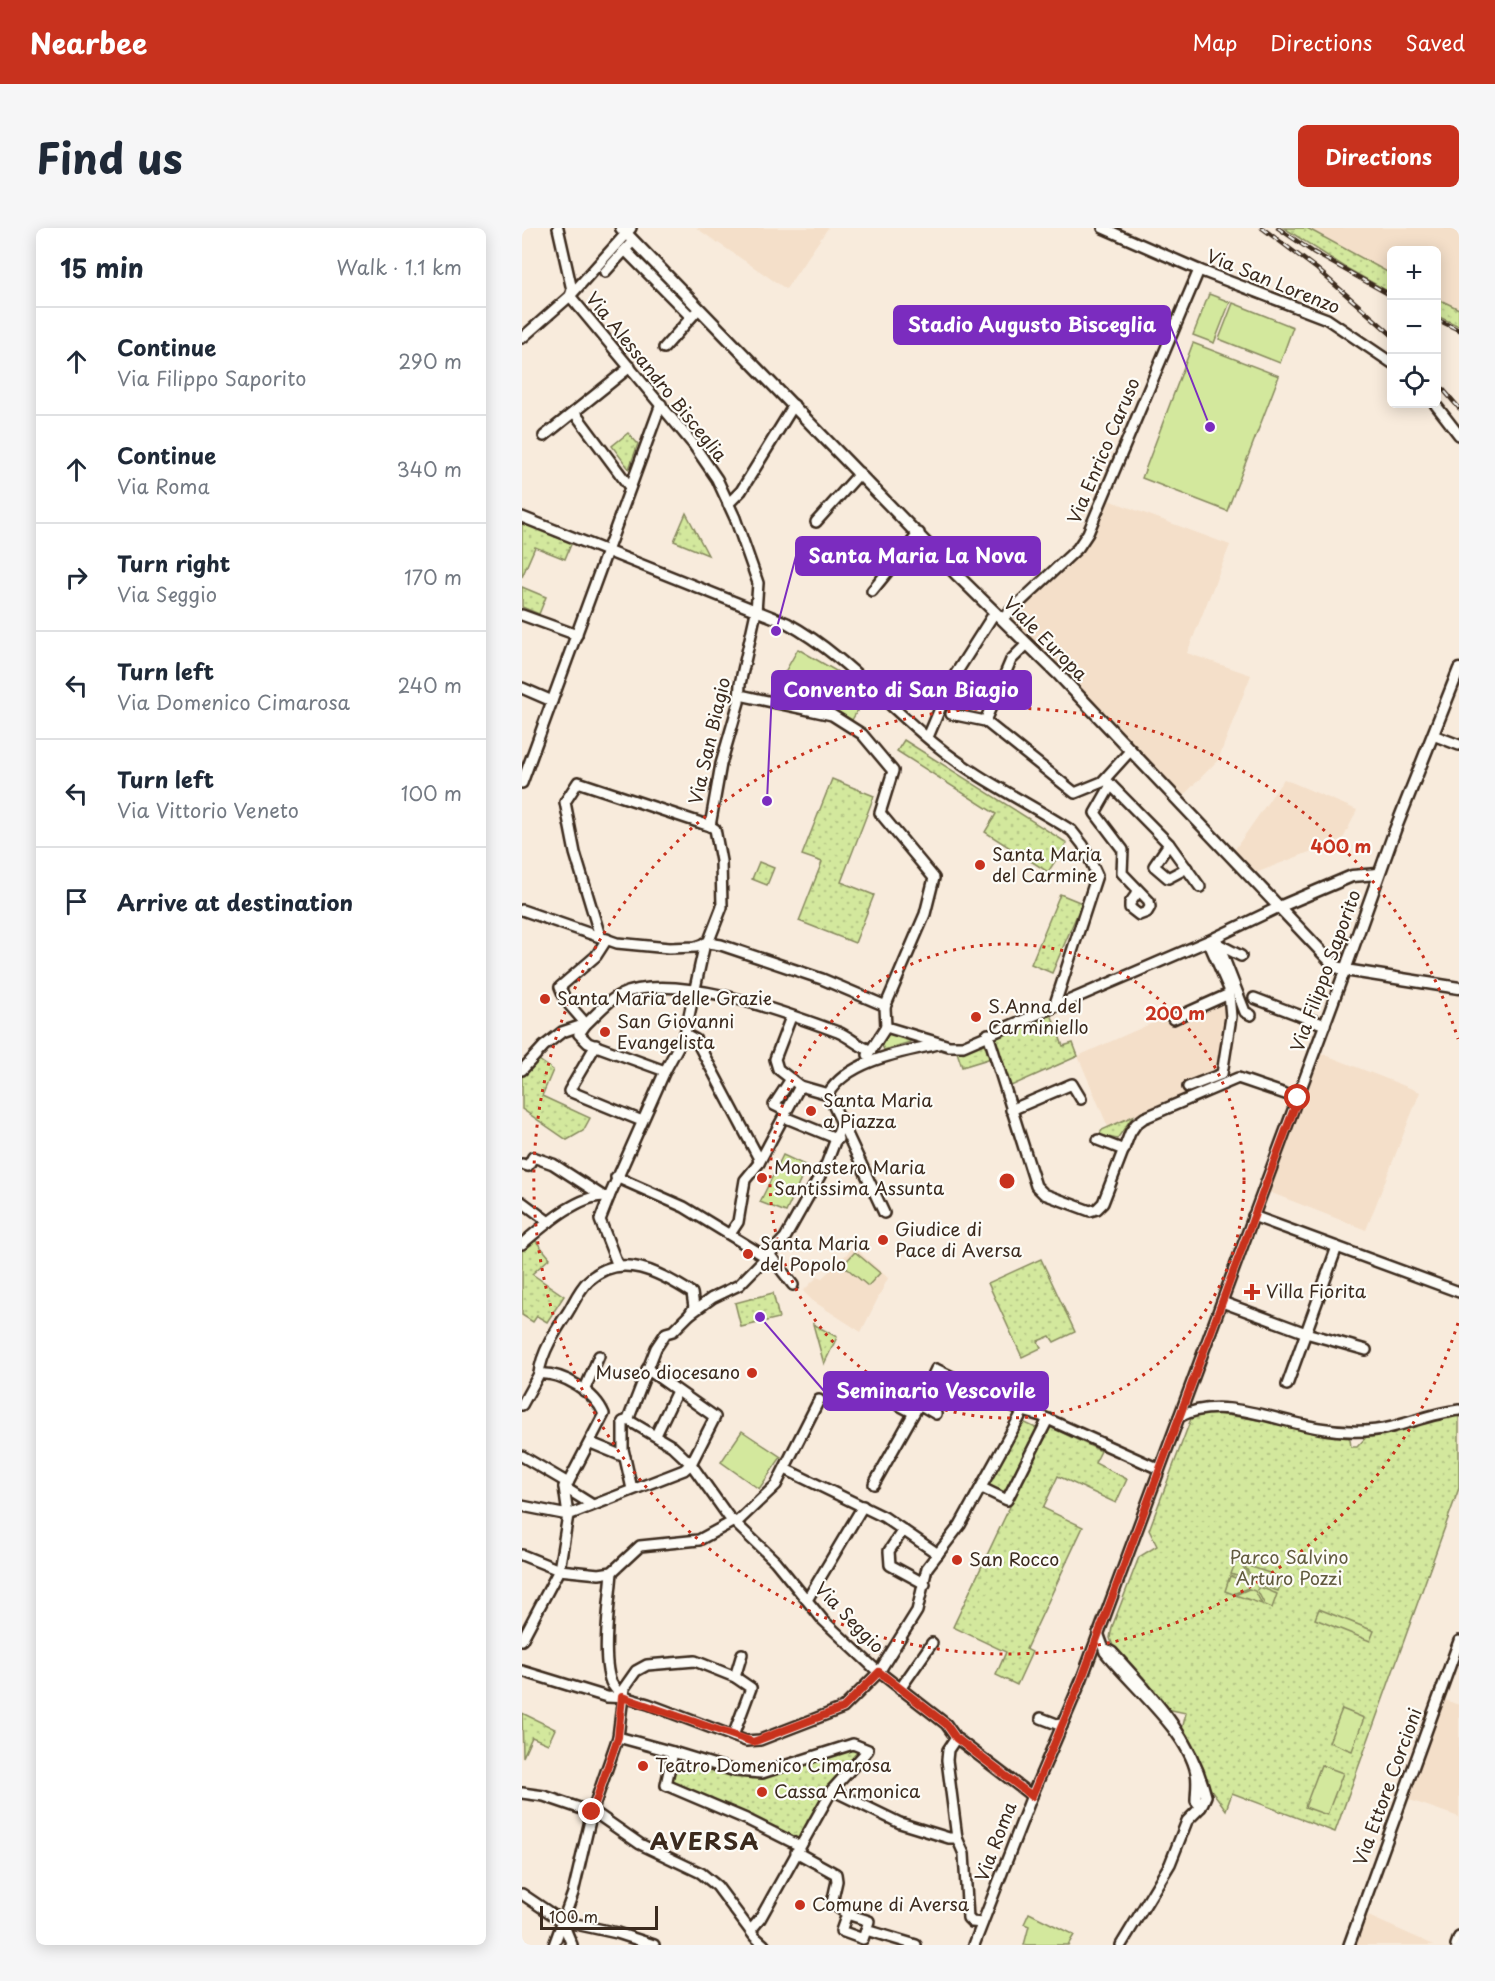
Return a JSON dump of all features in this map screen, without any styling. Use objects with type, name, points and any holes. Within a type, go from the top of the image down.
[{"type":"main road","name":"Viale Europa","points":[[628,233],[695,313],[794,405],[1131,750],[1335,966],[1345,970]]},
{"type":"main road","name":"Via Filippo Saporito","points":[[1345,970],[1378,874],[1459,669]]},
{"type":"main road","name":"Via Filippo Saporito","points":[[1278,907],[1352,876],[1378,874]]},
{"type":"main road","points":[[1345,970],[1459,988]]},
{"type":"street","name":"Via Alessandro Bisceglia","points":[[558,228],[572,290],[570,296],[693,444],[717,479],[758,583],[756,612]]},
{"type":"street","name":"Via San Lorenzo","points":[[1103,228],[1198,270],[1327,319],[1387,360]]},
{"type":"street","points":[[522,338],[570,296],[628,233]]},
{"type":"street","points":[[605,272],[625,250],[628,233]]},
{"type":"street","points":[[625,250],[695,313],[664,348]]},
{"type":"street","name":"Via Enrico Caruso","points":[[928,737],[959,668],[999,616],[1078,548],[1089,533],[1198,270]]},
{"type":"street","points":[[544,436],[630,367]]},
{"type":"street","points":[[522,783],[660,404]]},
{"type":"street","points":[[728,504],[741,491],[794,405]]},
{"type":"street","points":[[1438,408],[1459,435]]},
{"type":"street","points":[[574,412],[629,486]]},
{"type":"street","points":[[816,522],[860,473]]},
{"type":"street","points":[[522,517],[787,623],[806,633],[837,657],[958,763],[1072,831],[1083,845],[1097,875],[1054,1006]]},
{"type":"street","points":[[872,591],[919,533]]},
{"type":"street","name":"Via San Biagio","points":[[618,1266],[600,1220],[605,1196],[616,1178],[665,1071],[685,1034],[707,943],[722,907],[718,843],[715,829],[710,826],[721,764],[740,695],[756,612]]},
{"type":"street","points":[[522,615],[577,635]]},
{"type":"street","points":[[984,721],[1011,660],[1028,644]]},
{"type":"street","points":[[522,688],[552,701]]},
{"type":"street","points":[[740,695],[832,715],[862,734],[892,771],[880,813],[934,878],[925,914],[885,1007],[886,1027],[867,1055],[870,1063]]},
{"type":"street","points":[[951,714],[984,721],[1075,793],[1108,782]]},
{"type":"street","points":[[1432,735],[1459,746]]},
{"type":"street","points":[[1131,750],[1108,782],[1095,813],[1123,850],[1122,873],[1138,892]]},
{"type":"street","points":[[586,1024],[566,1001],[560,987],[596,956],[604,938],[575,853],[564,802],[578,782],[710,826]]},
{"type":"street","points":[[1108,782],[1169,844],[1200,886]]},
{"type":"street","points":[[1169,844],[1154,866],[1156,870],[1168,878],[1187,868]]},
{"type":"street","points":[[886,1027],[940,1044],[963,1046],[1214,941],[1278,907]]},
{"type":"street","points":[[522,910],[617,943],[669,948],[696,947],[707,943],[822,980],[885,1007]]},
{"type":"street","points":[[1214,941],[1241,956]]},
{"type":"street","points":[[1188,1087],[1222,1074],[1231,1017],[1229,989],[1214,941]]},
{"type":"street","points":[[1214,941],[1245,1012],[1251,1015]]},
{"type":"street","name":"Via Filippo Saporito","points":[[1179,1417],[1345,970]]},
{"type":"street","points":[[665,1071],[588,1043],[579,1034],[586,1024],[618,995],[630,991],[669,987],[755,1003],[838,1033],[870,1050]]},
{"type":"street","points":[[1173,1019],[1229,994]]},
{"type":"street","points":[[1254,998],[1325,1025]]},
{"type":"street","points":[[791,1017],[775,1059],[778,1069],[800,1086],[828,1094],[884,1213]]},
{"type":"street","points":[[522,1070],[544,1046],[562,1032],[586,1024]]},
{"type":"street","points":[[685,1034],[696,1040],[758,1157],[759,1163]]},
{"type":"street","points":[[988,1034],[1036,1186],[1044,1194],[1085,1210],[1094,1211],[1101,1207],[1132,1128],[1139,1121],[1234,1079],[1249,1080],[1298,1098]]},
{"type":"street","points":[[828,1094],[843,1076],[870,1063],[940,1044]]},
{"type":"street","points":[[596,1045],[569,1091],[642,1121]]},
{"type":"street","points":[[790,1079],[774,1105],[785,1114],[838,1139]]},
{"type":"street","points":[[1011,1110],[1072,1084],[1081,1093]]},
{"type":"street","points":[[730,1234],[738,1222],[745,1180],[750,1171],[759,1163],[800,1086]]},
{"type":"street","points":[[632,1489],[622,1436],[647,1369],[663,1338],[712,1298],[739,1284],[767,1256],[797,1220],[838,1139],[836,1134],[842,1123]]},
{"type":"street","points":[[1098,1140],[1124,1150]]},
{"type":"street","points":[[522,1164],[528,1166],[533,1157],[553,1164],[605,1196]]},
{"type":"street","points":[[616,1178],[684,1207],[767,1256],[793,1285]]},
{"type":"street","points":[[522,1244],[564,1211],[605,1196]]},
{"type":"street","points":[[522,1202],[549,1222]]},
{"type":"street","points":[[1253,1216],[1459,1292]]},
{"type":"street","points":[[1287,1385],[1337,1247]]},
{"type":"street","points":[[522,1404],[539,1374],[549,1347],[580,1291],[594,1276],[623,1264],[656,1273],[692,1293],[694,1307],[690,1314]]},
{"type":"street","points":[[1222,1302],[1306,1333],[1366,1350]]},
{"type":"street","points":[[584,1391],[599,1356]]},
{"type":"street","points":[[522,1506],[568,1515],[591,1504],[678,1473],[692,1464],[715,1417],[647,1369]]},
{"type":"street","points":[[874,1484],[936,1369],[1023,1411],[1048,1419],[1159,1469]]},
{"type":"street","points":[[522,1640],[559,1570],[568,1515],[566,1485],[591,1443],[604,1414],[601,1407],[584,1391],[554,1376],[539,1374]]},
{"type":"street","points":[[857,1383],[914,1413]]},
{"type":"street","points":[[656,1436],[677,1391]]},
{"type":"street","points":[[522,1555],[559,1570],[599,1574],[612,1572],[640,1546],[699,1540],[735,1522],[776,1485],[819,1400]]},
{"type":"street","points":[[919,1404],[936,1414]]},
{"type":"street","points":[[1179,1417],[1204,1408],[1245,1412],[1320,1428],[1367,1430],[1391,1427],[1431,1413],[1459,1410]]},
{"type":"street","points":[[522,1671],[607,1697],[622,1697],[753,1742],[828,1716],[850,1704],[879,1672],[910,1625],[922,1598],[927,1568],[960,1525],[1023,1411]]},
{"type":"street","name":"Via Seggio","points":[[604,1414],[626,1421],[656,1436],[692,1464],[735,1522],[775,1561],[823,1620],[879,1672],[946,1724],[956,1738],[1000,1763],[1032,1796]]},
{"type":"street","name":"Via Roma","points":[[974,1945],[1062,1726],[1179,1417]]},
{"type":"street","points":[[982,1488],[1007,1500],[1048,1419]]},
{"type":"street","points":[[591,1443],[625,1457]]},
{"type":"street","points":[[522,1456],[591,1504]]},
{"type":"street","points":[[787,1464],[863,1506],[938,1554]]},
{"type":"street","points":[[807,1600],[863,1506]]},
{"type":"street","points":[[903,1530],[889,1551],[890,1565],[925,1584]]},
{"type":"street","points":[[612,1572],[608,1628],[609,1668],[611,1681],[622,1697]]},
{"type":"street","points":[[1098,1633],[1104,1648],[1112,1652],[1148,1691],[1172,1722],[1194,1756],[1200,1783],[1196,1801],[1201,1807],[1187,1821],[1170,1864],[1121,1945]]},
{"type":"street","name":"Via Ettore Corcioni","points":[[1349,1945],[1459,1641]]},
{"type":"street","points":[[900,1689],[932,1643]]},
{"type":"street","points":[[735,1677],[742,1654]]},
{"type":"street","points":[[554,1945],[576,1881],[592,1812],[618,1737],[624,1688],[636,1671],[647,1665],[695,1661],[735,1677],[751,1688],[733,1736]]},
{"type":"street","points":[[1041,1718],[1062,1726]]},
{"type":"street","points":[[618,1737],[735,1771],[762,1773],[844,1746],[854,1744],[868,1750],[832,1790],[760,1919],[751,1930]]},
{"type":"street","points":[[956,1738],[948,1750],[947,1760],[953,1838],[964,1854],[968,1918],[972,1922],[982,1923]]},
{"type":"street","points":[[673,1752],[666,1785],[746,1819],[836,1874],[837,1881],[832,1903],[847,1914],[869,1921],[863,1939],[841,1931],[847,1914]]},
{"type":"street","points":[[832,1790],[900,1823],[953,1838]]},
{"type":"street","points":[[522,1792],[592,1812],[640,1844],[709,1878],[764,1945]]},
{"type":"street","points":[[522,1894],[562,1921],[617,1933],[654,1945]]},
{"type":"street","points":[[562,1921],[572,1945]]},
{"type":"street","points":[[866,1930],[916,1945]]},
{"type":"street","points":[[1456,1945],[1459,1937]]},
{"type":"shaded area","points":[[696,228],[828,228],[786,289]]},
{"type":"shaded area","points":[[1307,228],[1459,228],[1459,312],[1441,302],[1441,246],[1387,246],[1387,273]]},
{"type":"shaded area","points":[[1106,499],[1230,545],[1187,653],[1251,675],[1218,760],[1182,797],[1008,620],[1081,551]]},
{"type":"shaded area","points":[[1284,779],[1357,810],[1343,839],[1253,874],[1233,852]]},
{"type":"shaded area","points":[[1229,989],[1235,999],[1225,1076],[1108,1127],[1078,1056]]},
{"type":"shaded area","points":[[1318,1052],[1420,1092],[1366,1230],[1264,1190]]},
{"type":"shaded area","points":[[854,1247],[888,1278],[861,1332],[813,1301],[803,1291],[818,1276],[822,1278]]},
{"type":"shaded area","points":[[1445,1700],[1459,1705],[1459,1817],[1407,1799]]},
{"type":"shaded area","points":[[1366,1915],[1434,1945],[1354,1945]]},
{"type":"green space","points":[[1284,228],[1307,228],[1387,272],[1387,291]]},
{"type":"green space","points":[[1209,294],[1230,302],[1214,343],[1193,335]]},
{"type":"green space","points":[[1441,300],[1459,309],[1459,326],[1441,318]]},
{"type":"green space","points":[[1233,303],[1293,327],[1280,363],[1219,339]]},
{"type":"green space","points":[[1193,343],[1279,376],[1227,511],[1142,478]]},
{"type":"green space","points":[[628,433],[638,444],[629,469],[612,446]]},
{"type":"green space","points":[[686,513],[708,555],[674,541]]},
{"type":"green space","points":[[522,522],[572,542],[565,559],[535,547],[522,577]]},
{"type":"green space","points":[[522,587],[546,597],[539,614],[522,607]]},
{"type":"green space","points":[[798,649],[869,690],[852,720],[781,679]]},
{"type":"green space","points":[[904,740],[1067,843],[1048,872],[985,832],[996,814],[897,751]]},
{"type":"green space","points":[[832,779],[874,796],[841,882],[874,895],[855,943],[799,921],[822,862],[802,855]]},
{"type":"green space","points":[[759,862],[774,868],[767,885],[752,879]]},
{"type":"green space","points":[[1060,894],[1082,903],[1052,973],[1031,964]]},
{"type":"green space","points":[[1051,1014],[1063,1046],[1073,1043],[1078,1056],[1011,1086],[995,1042],[997,1035]]},
{"type":"green space","points":[[890,1033],[910,1039],[910,1042],[884,1050],[881,1043]]},
{"type":"green space","points":[[985,1037],[992,1052],[988,1059],[962,1067],[957,1052],[952,1049]]},
{"type":"green space","points":[[539,1060],[553,1070],[542,1096],[590,1118],[583,1131],[567,1140],[522,1109],[522,1077]]},
{"type":"green space","points":[[1133,1116],[1117,1139],[1099,1135],[1102,1130]]},
{"type":"green space","points":[[783,1155],[807,1166],[786,1212],[760,1202]]},
{"type":"green space","points":[[535,1240],[550,1258],[532,1274],[564,1296],[547,1322],[537,1316],[533,1322],[522,1315],[522,1251]]},
{"type":"green space","points":[[855,1252],[880,1273],[868,1286],[843,1265]]},
{"type":"green space","points":[[1041,1259],[1075,1332],[1054,1342],[1050,1336],[1038,1341],[1041,1348],[1022,1357],[988,1283]]},
{"type":"green space","points":[[773,1293],[779,1318],[741,1327],[735,1303]]},
{"type":"green space","points":[[813,1324],[837,1337],[824,1364]]},
{"type":"green space","name":"Parco Salvino Arturo Pozzi","points":[[1204,1412],[1343,1432],[1350,1439],[1351,1447],[1357,1447],[1371,1432],[1459,1413],[1459,1488],[1335,1832],[1232,1793],[1226,1810],[1204,1780],[1202,1768],[1182,1730],[1186,1713],[1167,1709],[1113,1646],[1110,1638],[1112,1627],[1139,1557],[1157,1546],[1149,1530],[1192,1416]]},
{"type":"green space","points":[[1019,1420],[1038,1429],[1005,1496],[986,1486]]},
{"type":"green space","points":[[1048,1426],[1101,1451],[1095,1463],[1127,1479],[1116,1503],[1058,1476],[1043,1508],[1083,1527],[1026,1649],[1032,1652],[1017,1685],[996,1675],[1006,1652],[953,1627]]},
{"type":"green space","points":[[742,1431],[781,1457],[759,1489],[721,1462]]},
{"type":"green space","points":[[1236,1561],[1241,1563],[1250,1578],[1248,1580],[1231,1574]]},
{"type":"green space","points":[[1243,1564],[1272,1574],[1260,1581],[1252,1577]]},
{"type":"green space","points":[[1274,1575],[1283,1578],[1278,1591],[1261,1585]]},
{"type":"green space","points":[[1230,1576],[1247,1582],[1248,1588],[1233,1594],[1225,1591]]},
{"type":"green space","points":[[1260,1587],[1277,1594],[1272,1608],[1265,1605],[1257,1590]]},
{"type":"green space","points":[[1249,1589],[1255,1591],[1262,1604],[1235,1595]]},
{"type":"green space","points":[[1319,1609],[1374,1631],[1370,1641],[1315,1619]]},
{"type":"green space","points":[[1342,1709],[1364,1718],[1352,1751],[1329,1742]]},
{"type":"green space","points":[[522,1713],[555,1729],[548,1744],[532,1737],[523,1757]]},
{"type":"green space","points":[[855,1747],[862,1752],[799,1845],[667,1784],[673,1756],[742,1775],[764,1777]]},
{"type":"green space","points":[[1321,1765],[1343,1773],[1327,1815],[1305,1807]]},
{"type":"green space","points":[[1029,1913],[1074,1935],[1068,1945],[1024,1945],[1029,1926],[1024,1924]]},
{"type":"railway","points":[[1262,228],[1317,269],[1387,331]]},
{"type":"railway","points":[[1278,228],[1313,252],[1387,293]]},
{"type":"railway","points":[[1441,321],[1459,330]]},
{"type":"railway","points":[[1441,387],[1459,408]]},
{"type":"place","name":"Stadio Augusto Bisceglia","points":[[1210,427]]},
{"type":"place","name":"Santa Maria La Nova","points":[[776,631]]},
{"type":"place","name":"Convento di San Biagio","points":[[767,801]]},
{"type":"place","name":"Santa Maria del Carmine","points":[[980,865]]},
{"type":"place","name":"Santa Maria delle Grazie","points":[[545,999]]},
{"type":"place","name":"S.Anna del Carminiello","points":[[976,1017]]},
{"type":"place","name":"San Giovanni Evangelista","points":[[605,1032]]},
{"type":"place","name":"Santa Maria a Piazza","points":[[811,1111]]},
{"type":"place","name":"Monastero Maria Santissima Assunta","points":[[762,1178]]},
{"type":"place","name":"Giudice di Pace di Aversa","points":[[883,1240]]},
{"type":"place","name":"Santa Maria del Popolo","points":[[748,1254]]},
{"type":"place","name":"Villa Fiorita","points":[[1252,1292]]},
{"type":"place","name":"Seminario Vescovile","points":[[760,1317]]},
{"type":"place","name":"Museo diocesano","points":[[752,1373]]},
{"type":"place","name":"San Rocco","points":[[957,1560]]},
{"type":"place","name":"Teatro Domenico Cimarosa","points":[[643,1766]]},
{"type":"place","name":"Cassa Armonica","points":[[762,1792]]},
{"type":"place","name":"Comune di Aversa","points":[[800,1905]]},
{"type":"district","name":"AVERSA","points":[[705,1842]]},
{"type":"route","points":[[592,1812],[618,1737],[622,1697],[648,1704],[753,1742],[828,1716],[843,1708],[850,1704],[879,1672],[946,1724],[956,1738],[997,1767],[1032,1796],[1081,1681],[1298,1098]]}]
